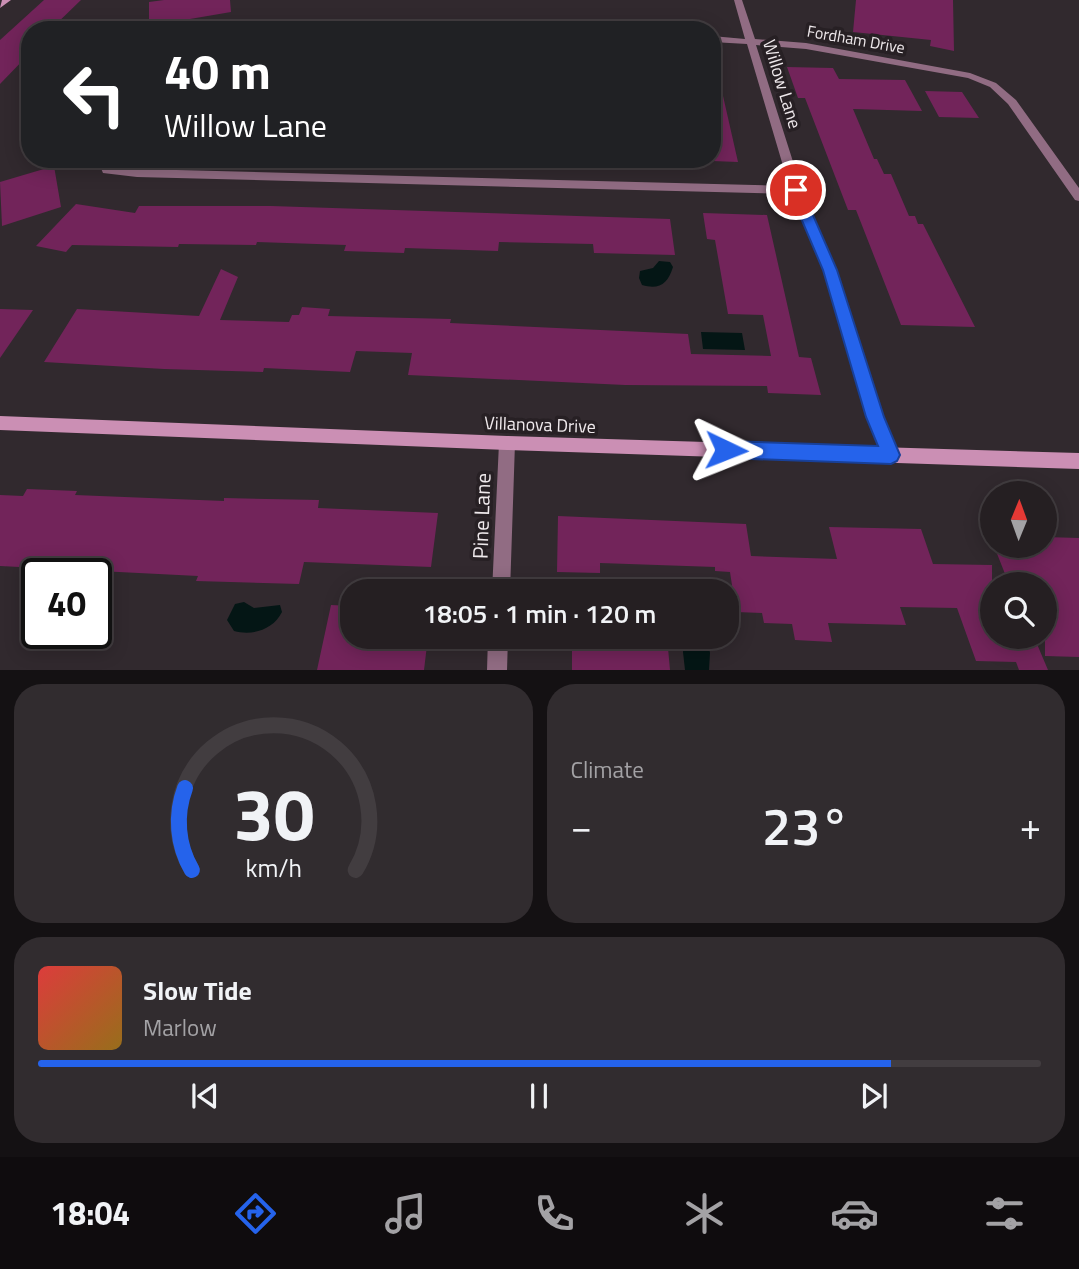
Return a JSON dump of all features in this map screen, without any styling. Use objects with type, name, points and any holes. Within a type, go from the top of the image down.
[{"type":"street","name":"Willow Lane","points":[[738,0],[796,190],[830,270],[875,417],[891,455]]},
{"type":"street","name":"Fordham Drive","points":[[721,39],[806,46],[970,76],[993,85],[1012,102],[1079,197]]},
{"type":"street","points":[[106,168],[137,173],[796,190]]},
{"type":"street","name":"Villanova Drive","points":[[0,423],[507,443],[1079,461]]},
{"type":"street","name":"Pine Lane","points":[[502,579],[507,443]]},
{"type":"street","points":[[497,670],[498,649]]},
{"type":"shaded area","points":[[659,261],[670,262],[673,267],[668,278],[658,286],[642,285],[640,271],[653,268]]},
{"type":"shaded area","points":[[701,332],[742,333],[745,350],[703,349]]},
{"type":"shaded area","points":[[244,602],[254,608],[280,605],[282,612],[273,623],[261,630],[248,633],[234,631],[227,620],[235,604]]},
{"type":"shaded area","points":[[683,649],[709,649],[709,670],[685,670]]},
{"type":"building","points":[[44,0],[81,0],[59,21],[21,21],[21,62],[0,84],[0,40]]},
{"type":"building","points":[[230,0],[231,12],[178,21],[149,21],[149,2]]},
{"type":"building","points":[[856,0],[953,0],[954,51],[930,46],[931,40],[853,32]]},
{"type":"building","points":[[787,67],[833,68],[839,79],[905,80],[922,111],[853,109],[874,159],[877,159],[884,174],[891,174],[909,216],[915,216],[918,224],[923,224],[975,327],[901,325],[856,210],[848,210],[805,98],[798,98]]},
{"type":"building","points":[[721,87],[738,162],[721,161]]},
{"type":"building","points":[[925,91],[962,92],[979,118],[939,117]]},
{"type":"building","points":[[54,168],[61,207],[2,226],[0,182]]},
{"type":"building","points":[[76,204],[135,213],[139,206],[271,206],[670,219],[675,255],[594,253],[593,244],[499,242],[498,251],[405,248],[404,253],[344,251],[346,245],[257,242],[256,245],[179,244],[178,247],[72,245],[66,252],[36,246]]},
{"type":"building","points":[[703,213],[767,215],[799,357],[811,358],[821,395],[768,393],[767,386],[625,385],[408,375],[412,353],[356,351],[350,372],[264,368],[263,372],[164,369],[44,362],[77,309],[199,316],[221,269],[238,277],[220,320],[289,322],[292,315],[299,315],[302,307],[330,309],[328,316],[451,319],[450,323],[688,334],[691,354],[771,356],[763,315],[728,314],[715,240],[707,239]]},
{"type":"building","points":[[0,309],[33,310],[0,358]]},
{"type":"building","points":[[27,489],[77,491],[75,495],[224,501],[224,498],[319,500],[318,508],[438,513],[431,567],[304,562],[299,584],[196,581],[198,576],[112,572],[112,558],[21,558],[21,567],[0,566],[0,495],[23,496]]},
{"type":"building","points":[[558,516],[746,524],[751,556],[837,559],[829,527],[921,529],[933,564],[992,565],[992,572],[980,572],[980,649],[1039,649],[1048,670],[1019,670],[1016,662],[976,661],[957,608],[900,607],[906,625],[828,623],[832,642],[795,640],[792,624],[764,623],[762,613],[739,612],[739,579],[731,579],[730,572],[715,571],[715,567],[600,563],[600,573],[557,572]]},
{"type":"building","points":[[1057,537],[1079,538],[1079,657],[1045,656],[1045,649],[1057,649],[1057,572],[1004,572],[999,558],[1057,558]]},
{"type":"building","points":[[331,605],[340,605],[340,649],[427,649],[424,670],[317,670]]},
{"type":"building","points":[[572,649],[668,649],[670,670],[572,670]]},
{"type":"route","points":[[726,450],[891,455],[875,417],[830,270],[796,190]]}]
